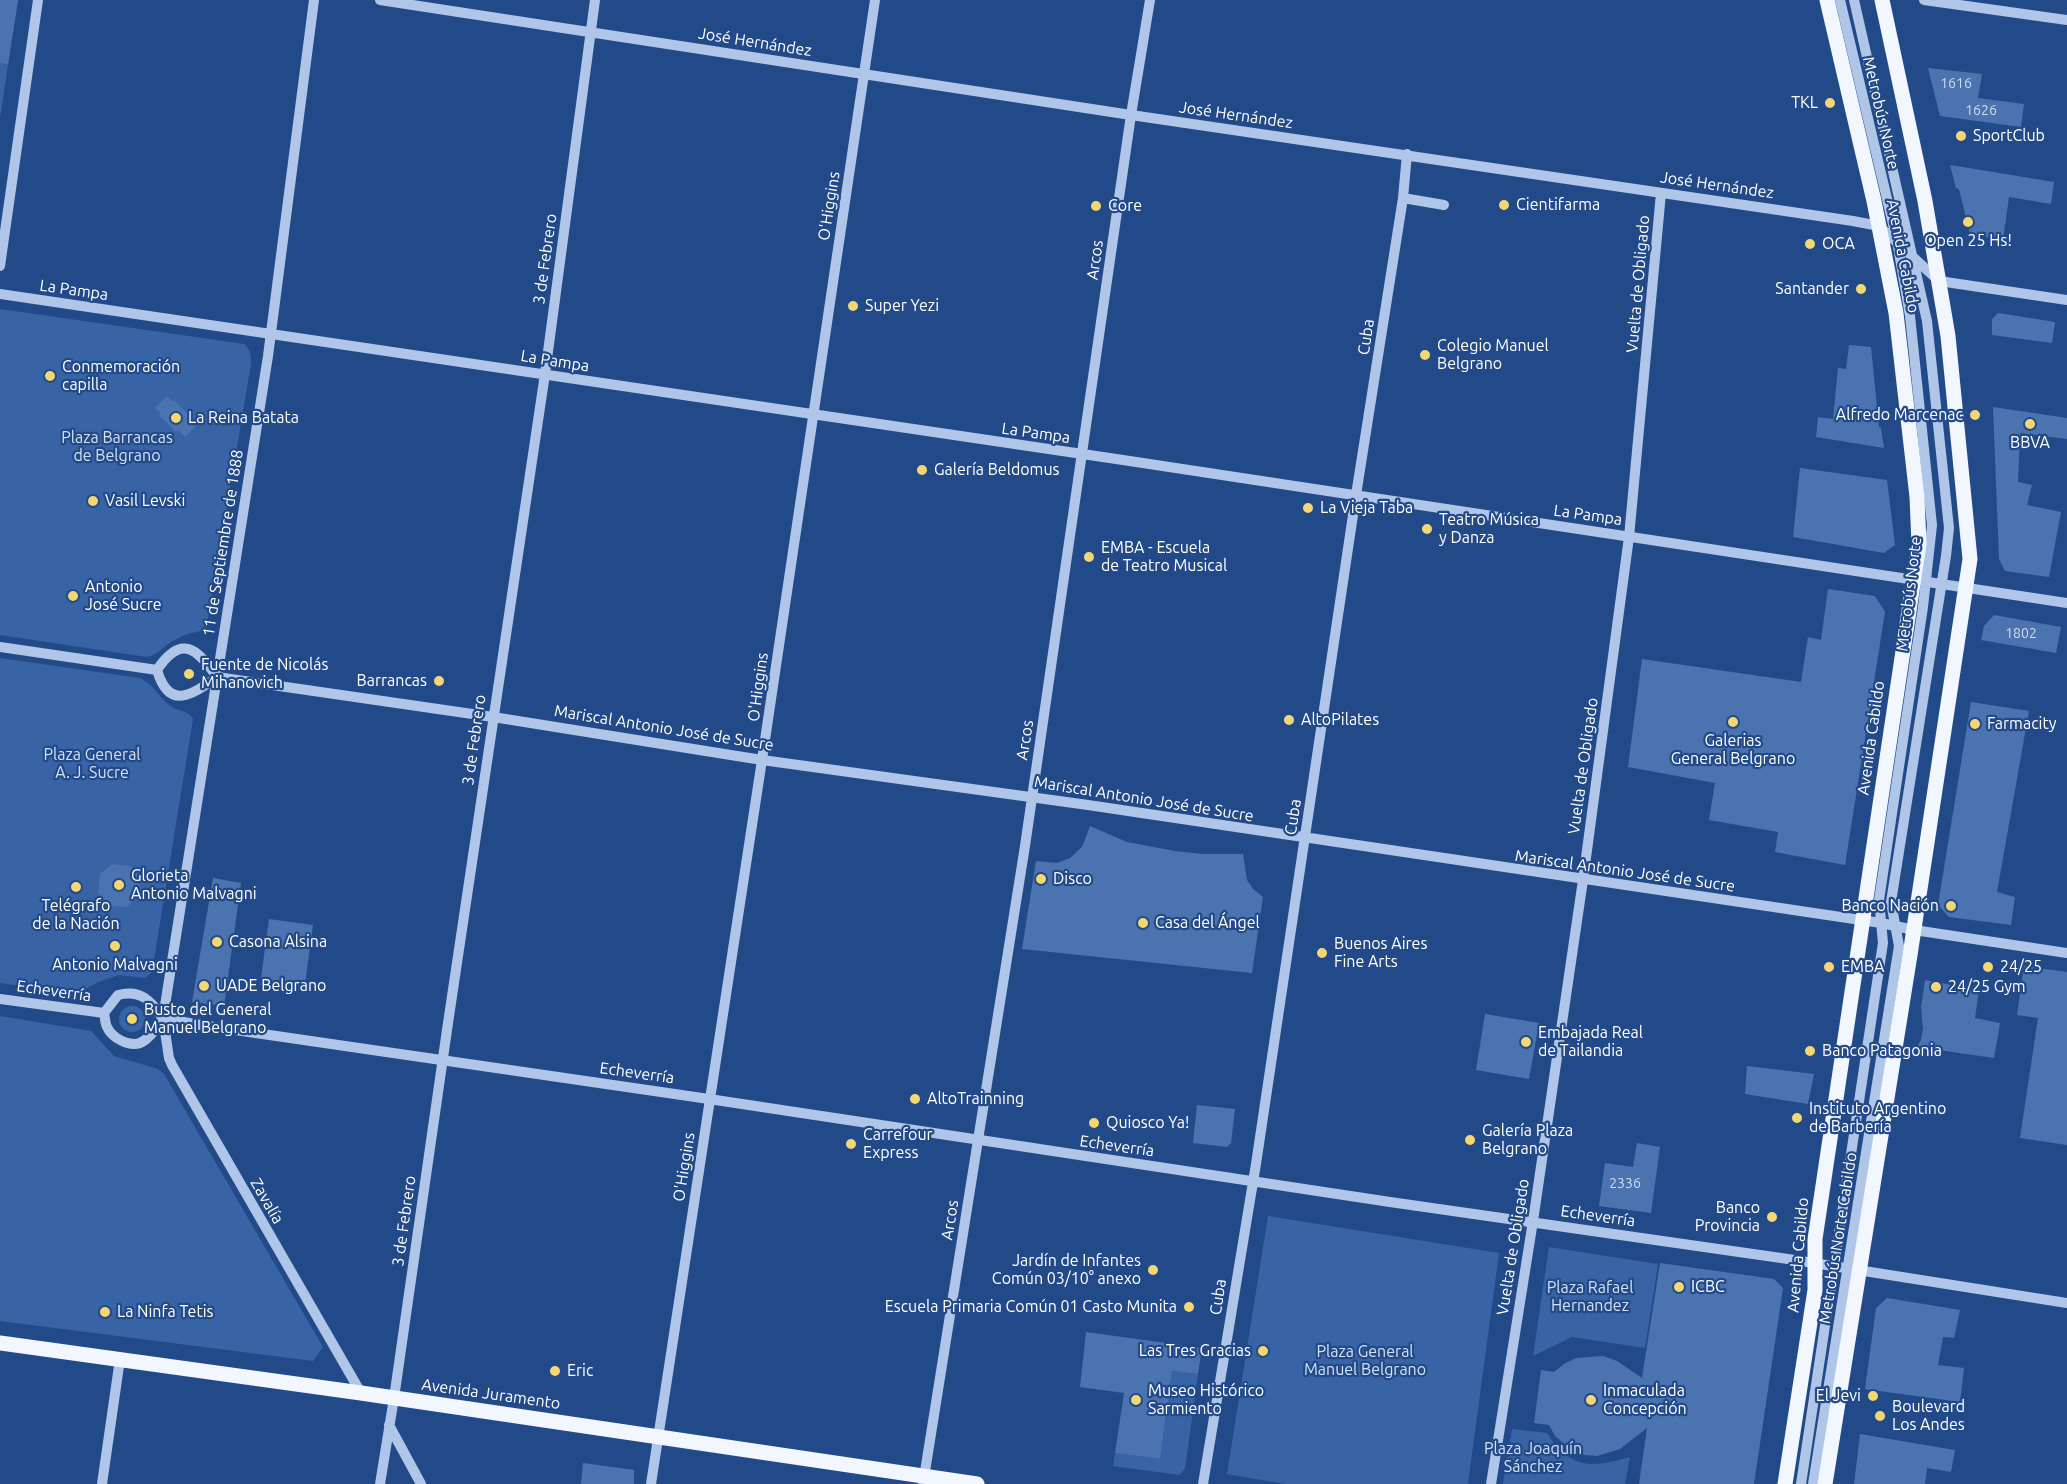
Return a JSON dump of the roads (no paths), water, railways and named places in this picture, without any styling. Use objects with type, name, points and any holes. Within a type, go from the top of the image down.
[{"type":"main road","name":"Avenida Cabildo","points":[[1785,1484],[1815,1290],[1815,1239],[1862,921],[1920,580],[1917,497],[1896,313],[1879,226],[1827,0]]},
{"type":"main road","name":"Avenida Cabildo","points":[[1825,1484],[1854,1269],[1914,930],[1970,559],[1948,336],[1925,201],[1882,0]]},
{"type":"main road","name":"Avenida Juramento","points":[[0,1343],[361,1393],[657,1437],[923,1480],[977,1484]]},
{"type":"street","points":[[0,266],[38,0]]},
{"type":"street","name":"11 de Septiembre de 1888","points":[[163,1018],[270,334],[314,0]]},
{"type":"street","name":"José Hernández","points":[[380,0],[1879,226]]},
{"type":"street","name":"3 de Febrero","points":[[380,1484],[545,374],[595,0]]},
{"type":"street","name":"O'Higgins","points":[[651,1484],[875,0]]},
{"type":"street","name":"Arcos","points":[[923,1480],[1032,797],[1131,115],[1150,0]]},
{"type":"street","name":"Metrobús Norte","points":[[1835,1266],[1883,943],[1880,900],[1920,580],[1932,525],[1910,316],[1897,241],[1840,0]]},
{"type":"street","name":"Metrobús Norte","points":[[1854,0],[1927,321],[1948,512],[1947,546],[1891,902],[1894,927]]},
{"type":"street","points":[[1924,0],[2067,20]]},
{"type":"street","name":"Cuba","points":[[1203,1484],[1253,1181],[1403,198],[1407,154]]},
{"type":"street","name":"Vuelta de Obligado","points":[[1491,1484],[1533,1221],[1583,880],[1629,537],[1661,192]]},
{"type":"street","points":[[1403,198],[1444,205]]},
{"type":"street","points":[[1879,226],[1939,281],[2067,300]]},
{"type":"street","name":"La Pampa","points":[[0,294],[2067,603]]},
{"type":"street","points":[[0,647],[157,669]]},
{"type":"street","points":[[189,649],[198,652],[217,677],[192,694],[182,696],[166,690],[157,669],[172,652],[189,649]]},
{"type":"street","name":"Mariscal Antonio José de Sucre","points":[[217,677],[493,717],[762,760],[1032,797],[1881,923],[1894,927],[2067,953]]},
{"type":"street","name":"Metrobús Norte Cabildo","points":[[1813,1484],[1854,1269],[1899,945],[1894,927]]},
{"type":"street","name":"Echeverría","points":[[163,1018],[145,1039],[133,1044],[112,1034],[107,1027],[104,1013],[118,995],[136,993],[145,996],[163,1018],[978,1141],[1815,1263],[2067,1303]]},
{"type":"street","name":"Echeverría","points":[[0,999],[104,1013]]},
{"type":"street","name":"Zavalía","points":[[163,1018],[172,1065],[361,1393]]},
{"type":"street","name":"Metrobús Norte Cabildo","points":[[1815,1290],[1835,1266]]},
{"type":"street","name":"Metrobús Norte Cabildo","points":[[1801,1484],[1835,1266]]},
{"type":"street","points":[[102,1484],[120,1359]]},
{"type":"street","points":[[389,1425],[421,1484]]},
{"type":"place","name":"TKL","points":[[1830,103]]},
{"type":"place","name":"SportClub","points":[[1961,136]]},
{"type":"place","name":"Cientifarma","points":[[1504,205]]},
{"type":"place","name":"Core","points":[[1096,206]]},
{"type":"place","name":"Open 25 Hs!","points":[[1968,222]]},
{"type":"place","name":"OCA","points":[[1810,244]]},
{"type":"place","name":"Santander","points":[[1861,289]]},
{"type":"place","name":"Super Yezi","points":[[853,306]]},
{"type":"place","name":"Colegio Manuel Belgrano","points":[[1425,355]]},
{"type":"place","name":"Conmemoración capilla","points":[[50,376]]},
{"type":"place","name":"Alfredo Marcenac","points":[[1975,415]]},
{"type":"place","name":"La Reina Batata","points":[[176,418]]},
{"type":"place","name":"BBVA","points":[[2030,424]]},
{"type":"place","name":"Galería Beldomus","points":[[922,470]]},
{"type":"place","name":"Vasil Levski","points":[[93,501]]},
{"type":"place","name":"La Vieja Taba","points":[[1308,508]]},
{"type":"place","name":"Teatro Música y Danza","points":[[1427,529]]},
{"type":"place","name":"EMBA - Escuela de Teatro Musical","points":[[1089,557]]},
{"type":"place","name":"Antonio José Sucre","points":[[73,596]]},
{"type":"place","name":"Fuente de Nicolás Mihanovich","points":[[189,674]]},
{"type":"place","name":"Barrancas","points":[[439,681]]},
{"type":"place","name":"AltoPilates","points":[[1289,720]]},
{"type":"place","name":"Galerias General Belgrano","points":[[1733,722]]},
{"type":"place","name":"Farmacity","points":[[1975,724]]},
{"type":"place","name":"Disco","points":[[1041,879]]},
{"type":"place","name":"Glorieta Antonio Malvagni","points":[[119,885]]},
{"type":"place","name":"Telégrafo de la Nación","points":[[76,887]]},
{"type":"place","name":"Banco Nación","points":[[1951,906]]},
{"type":"place","name":"Casa del Ángel","points":[[1143,923]]},
{"type":"place","name":"Casona Alsina","points":[[217,942]]},
{"type":"place","name":"Antonio Malvagni","points":[[115,946]]},
{"type":"place","name":"Buenos Aires Fine Arts","points":[[1322,953]]},
{"type":"place","name":"EMBA","points":[[1829,967]]},
{"type":"place","name":"24/25","points":[[1988,967]]},
{"type":"place","name":"UADE Belgrano","points":[[204,986]]},
{"type":"place","name":"24/25 Gym","points":[[1936,987]]},
{"type":"place","name":"Busto del General Manuel Belgrano","points":[[132,1019]]},
{"type":"place","name":"Embajada Real de Tailandia","points":[[1526,1042]]},
{"type":"place","name":"Banco Patagonia","points":[[1810,1051]]},
{"type":"place","name":"AltoTrainning","points":[[915,1099]]},
{"type":"place","name":"Instituto Argentino de Barbería","points":[[1797,1118]]},
{"type":"place","name":"Quiosco Ya!","points":[[1094,1123]]},
{"type":"place","name":"Galería Plaza Belgrano","points":[[1470,1140]]},
{"type":"place","name":"Carrefour Express","points":[[851,1144]]},
{"type":"place","name":"Banco Provincia","points":[[1772,1217]]},
{"type":"place","name":"Jardín de Infantes Común 03/10° anexo","points":[[1153,1270]]},
{"type":"place","name":"ICBC","points":[[1679,1287]]},
{"type":"place","name":"Escuela Primaria Común 01 Casto Munita","points":[[1189,1307]]},
{"type":"place","name":"La Ninfa Tetis","points":[[105,1312]]},
{"type":"place","name":"Las Tres Gracias","points":[[1263,1351]]},
{"type":"place","name":"Eric","points":[[555,1371]]},
{"type":"place","name":"El Jevi","points":[[1873,1396]]},
{"type":"place","name":"Museo Histórico Sarmiento","points":[[1136,1400]]},
{"type":"place","name":"Inmaculada Concepción","points":[[1591,1400]]},
{"type":"place","name":"Boulevard Los Andes","points":[[1880,1416]]},
{"type":"park label","name":"Plaza Barrancas de Belgrano","points":[[117,447]]},
{"type":"park label","name":"Plaza General A. J. Sucre","points":[[92,764]]},
{"type":"park label","name":"Plaza Rafael Hernandez","points":[[1590,1297]]},
{"type":"park label","name":"Plaza General Manuel Belgrano","points":[[1365,1361]]},
{"type":"park label","name":"Plaza Joaquín Sánchez","points":[[1533,1458]]}]
